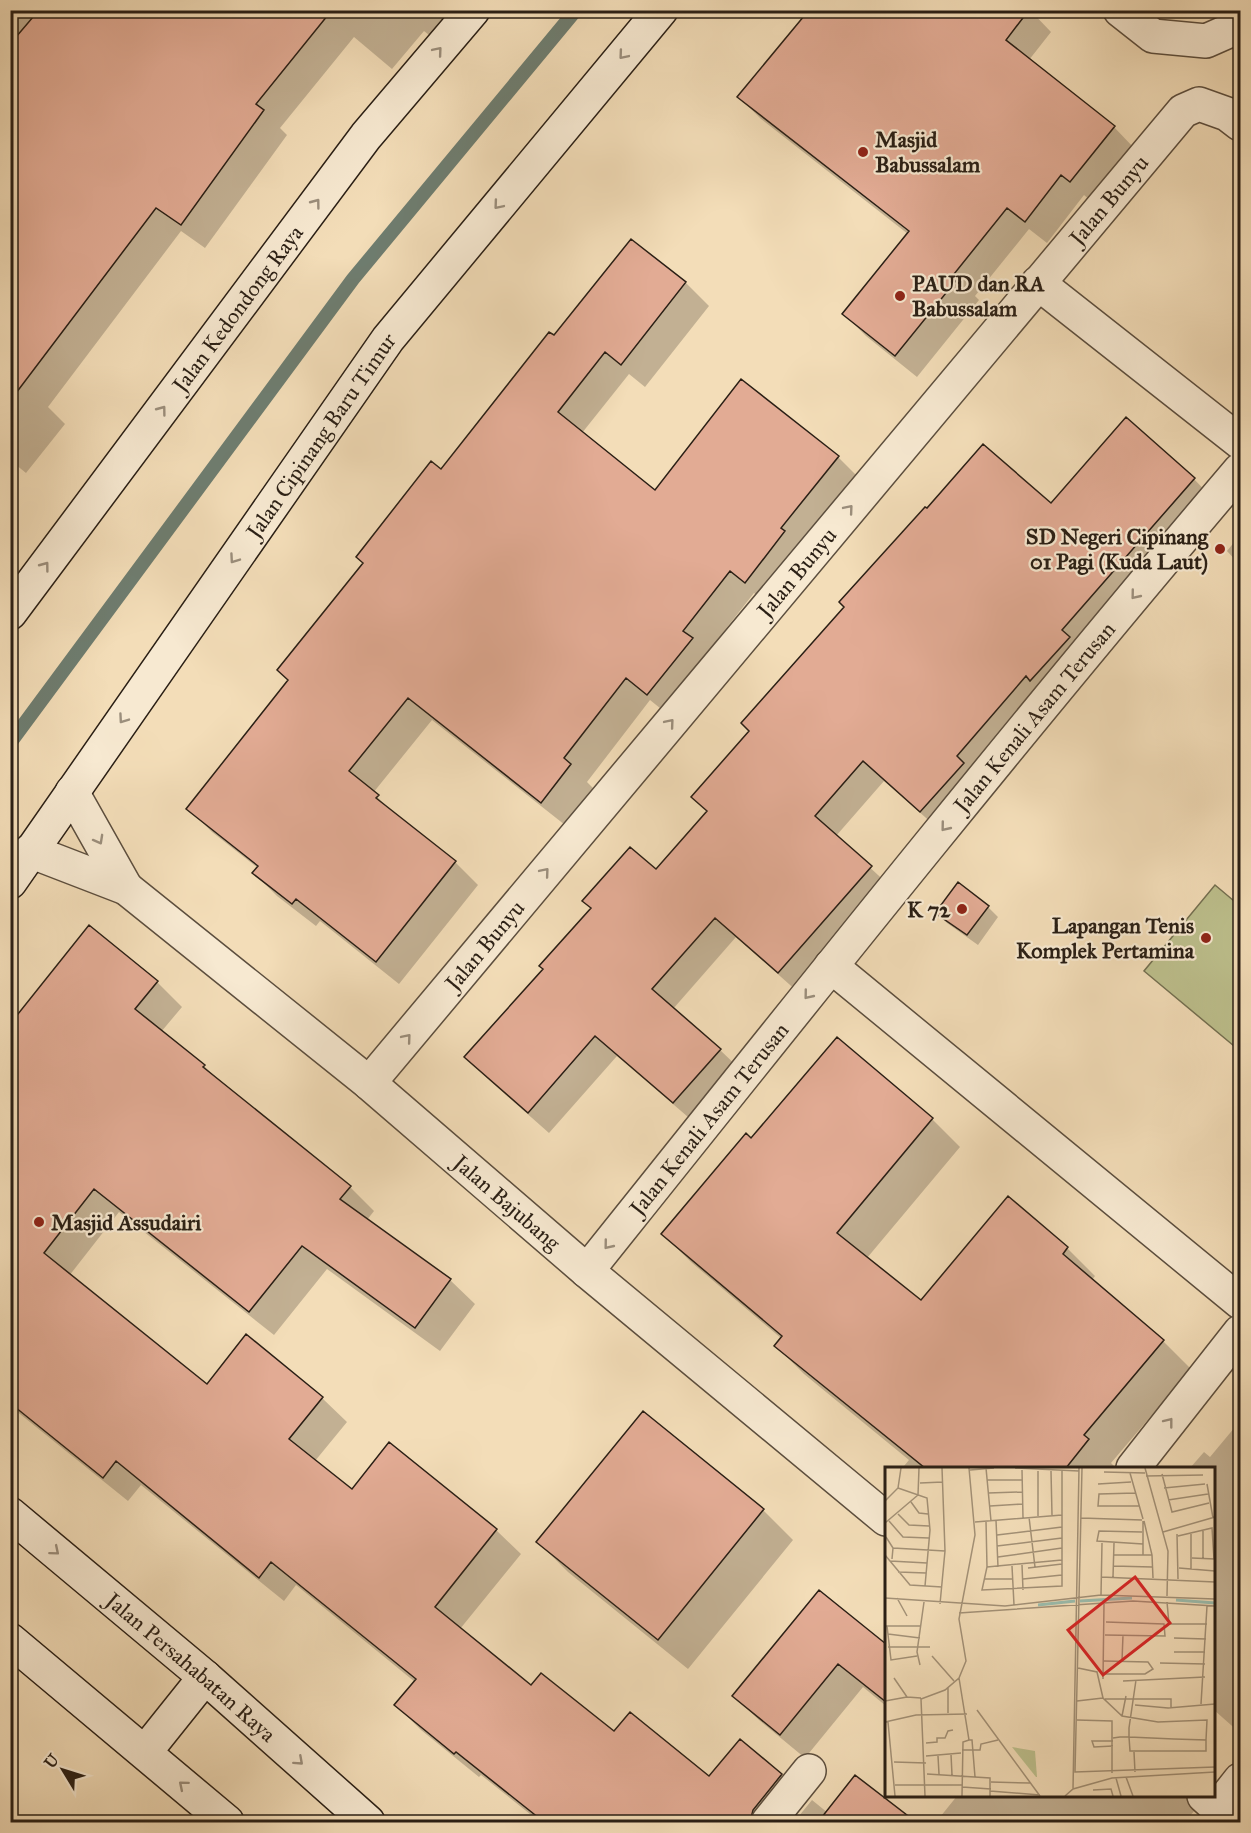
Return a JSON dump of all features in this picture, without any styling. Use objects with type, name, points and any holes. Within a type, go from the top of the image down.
[{"type":"street","name":"Jalan Kedondong Raya","points":[[10,613],[366,136],[473,10]]},
{"type":"street","name":"Jalan Cipinang Baru Timur","points":[[10,882],[388,339],[661,10]]},
{"type":"street","points":[[1120,10],[1153,36],[1206,41],[1240,26]]},
{"type":"street","name":"Jalan Bunyu","points":[[369,1083],[1183,111],[1199,104],[1227,114],[1240,124]]},
{"type":"street","points":[[1038,283],[1240,442]]},
{"type":"street","name":"Jalan Kenali Asam Terusan","points":[[587,1271],[831,966],[1240,470]]},
{"type":"street","name":"Jalan Bajubang","points":[[72,792],[126,888]]},
{"type":"street","name":"Jalan Bajubang","points":[[30,851],[126,888],[369,1083],[587,1271],[885,1518]]},
{"type":"street","points":[[831,966],[1240,1302]]},
{"type":"street","points":[[1134,1467],[1240,1332]]},
{"type":"street","name":"Jalan Persahabatan Raya","points":[[10,1514],[205,1677],[368,1822]]},
{"type":"street","points":[[10,1640],[227,1822]]},
{"type":"street","points":[[145,1752],[205,1677]]},
{"type":"street","points":[[768,1822],[809,1771]]},
{"type":"street","points":[[1218,1809],[1240,1780]]},
{"type":"green space","name":"Lapangan Tenis Komplek Pertamina","points":[[1215,885],[1240,906],[1240,1051],[1144,971]]},
{"type":"building","points":[[39,10],[332,10],[256,104],[264,110],[181,225],[156,208],[10,401],[10,44]]},
{"type":"building","points":[[809,10],[1029,10],[1006,40],[1115,126],[1070,182],[1061,175],[1025,222],[1007,208],[954,274],[959,277],[895,356],[842,314],[909,231],[737,97]]},
{"type":"building","points":[[631,239],[686,282],[621,365],[605,352],[558,412],[655,490],[741,379],[839,456],[781,528],[785,531],[745,583],[730,571],[683,631],[693,638],[647,695],[626,678],[564,758],[571,764],[541,803],[408,698],[349,771],[379,795],[376,798],[456,861],[376,962],[296,899],[292,904],[252,873],[258,866],[186,809],[288,680],[277,670],[363,563],[356,557],[431,461],[441,469],[549,332],[554,335]]},
{"type":"building","points":[[1126,417],[1195,478],[1062,630],[1070,637],[1030,681],[1026,676],[957,756],[964,763],[920,812],[863,761],[815,816],[872,866],[778,973],[715,918],[652,989],[721,1049],[673,1103],[595,1036],[528,1113],[464,1057],[543,969],[539,966],[591,908],[582,901],[630,847],[656,869],[707,811],[691,797],[749,731],[741,723],[844,607],[839,602],[983,444],[1051,503]]},
{"type":"building","name":"K 72","points":[[958,882],[989,906],[967,935],[935,913]]},
{"type":"building","points":[[89,925],[158,981],[135,1009],[351,1186],[340,1199],[451,1279],[415,1328],[302,1246],[249,1312],[94,1189],[44,1253],[207,1384],[246,1334],[323,1397],[289,1439],[352,1489],[389,1442],[497,1529],[435,1607],[531,1685],[541,1673],[614,1731],[630,1712],[709,1776],[740,1739],[782,1774],[753,1810],[750,1822],[544,1822],[394,1705],[416,1679],[271,1562],[259,1578],[116,1461],[103,1478],[10,1403],[10,1024]]},
{"type":"building","points":[[837,1037],[933,1118],[837,1233],[921,1300],[1008,1196],[1068,1247],[1063,1254],[1164,1340],[1084,1435],[1089,1439],[1067,1467],[924,1467],[774,1346],[782,1336],[661,1234],[746,1133],[751,1138]]},
{"type":"building","points":[[643,1411],[764,1509],[658,1640],[536,1542]]},
{"type":"building","points":[[819,1590],[885,1643],[885,1701],[838,1664],[780,1735],[732,1696]]},
{"type":"building","points":[[855,1775],[916,1822],[818,1822]]},
{"type":"waterway","points":[[10,743],[353,279],[576,10]]},
{"type":"place","name":"Masjid Babussalam","points":[[863,152]]},
{"type":"place","name":"PAUD dan RA Babussalam","points":[[900,296]]},
{"type":"place","name":"SD Negeri Cipinang 01 Pagi (Kuda Laut)","points":[[1220,549]]},
{"type":"place","name":"K 72","points":[[962,909]]},
{"type":"place","name":"Lapangan Tenis Komplek Pertamina","points":[[1206,938]]},
{"type":"place","name":"Masjid Assudairi","points":[[39,1222]]}]
